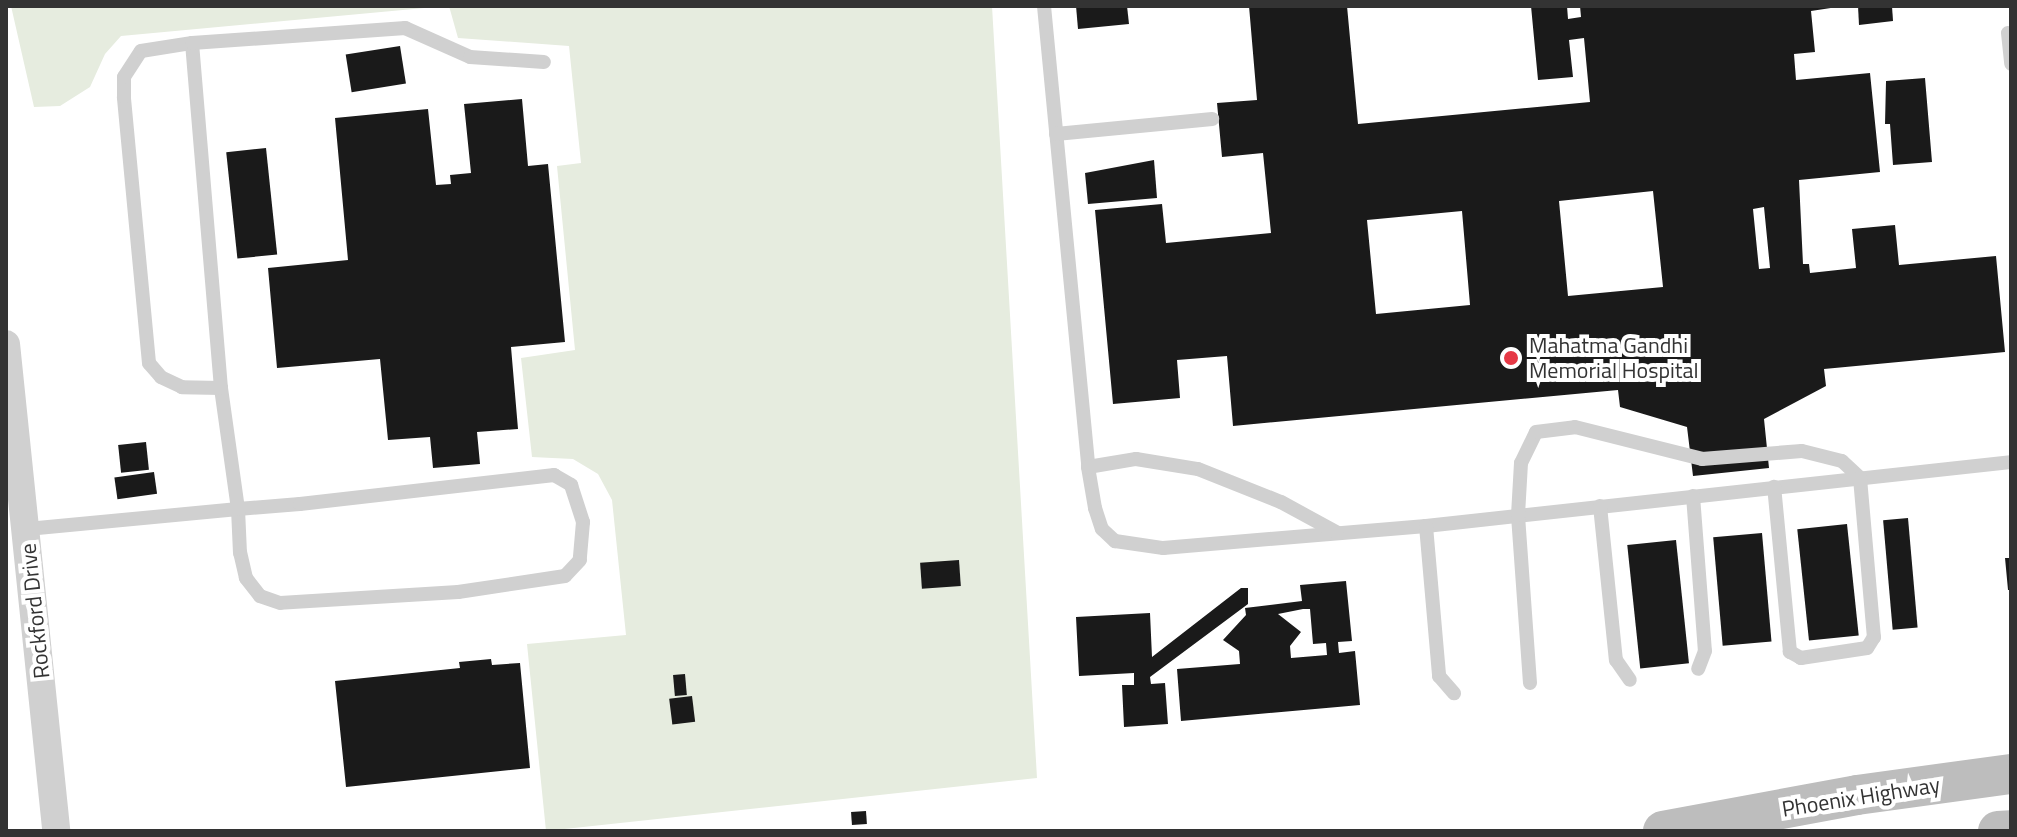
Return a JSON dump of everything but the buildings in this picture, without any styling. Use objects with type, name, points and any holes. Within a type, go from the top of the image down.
[{"type":"main road","name":"Phoenix Highway","points":[[1663,831],[1857,795],[2011,774]]},
{"type":"main road","points":[[1998,831],[2011,830]]},
{"type":"street","name":"Rockford Drive","points":[[6,344],[16,530],[56,831]]},
{"type":"lane","points":[[1044,6],[1088,467],[1102,529],[1115,541],[1136,547],[1426,526],[2011,462]]},
{"type":"lane","points":[[221,388],[182,387],[161,377],[149,363],[141,310],[124,77],[141,51],[192,43],[405,28],[470,57],[544,62]]},
{"type":"lane","points":[[2008,33],[2011,64]]},
{"type":"lane","points":[[16,530],[238,509],[554,475],[571,485],[579,501],[583,543],[580,560],[565,576],[458,592],[280,603],[260,596],[246,578],[238,509],[221,388],[192,43]]},
{"type":"lane","points":[[1056,134],[1212,119]]},
{"type":"lane","points":[[1530,683],[1518,515],[1528,441],[1555,427],[1702,459],[1783,451],[1826,454],[1860,478]]},
{"type":"lane","points":[[1088,467],[1136,459],[1198,469],[1281,502],[1337,533]]},
{"type":"lane","points":[[1774,487],[1790,652],[1801,658],[1861,650],[1873,641],[1860,478]]},
{"type":"lane","points":[[1693,496],[1705,651],[1698,669]]},
{"type":"lane","points":[[1600,506],[1616,660],[1630,680]]},
{"type":"lane","points":[[1426,526],[1439,676],[1454,693]]},
{"type":"shaded area","points":[[11,6],[446,6],[121,36],[105,54],[90,87],[60,106],[34,107]]},
{"type":"shaded area","points":[[449,6],[992,6],[1037,778],[546,831],[527,644],[626,635],[612,500],[598,474],[573,459],[532,457],[521,358],[575,350],[557,166],[581,163],[569,46],[458,38]]},
{"type":"place","name":"Mahatma Gandhi Memorial Hospital","points":[[1511,358]]}]
